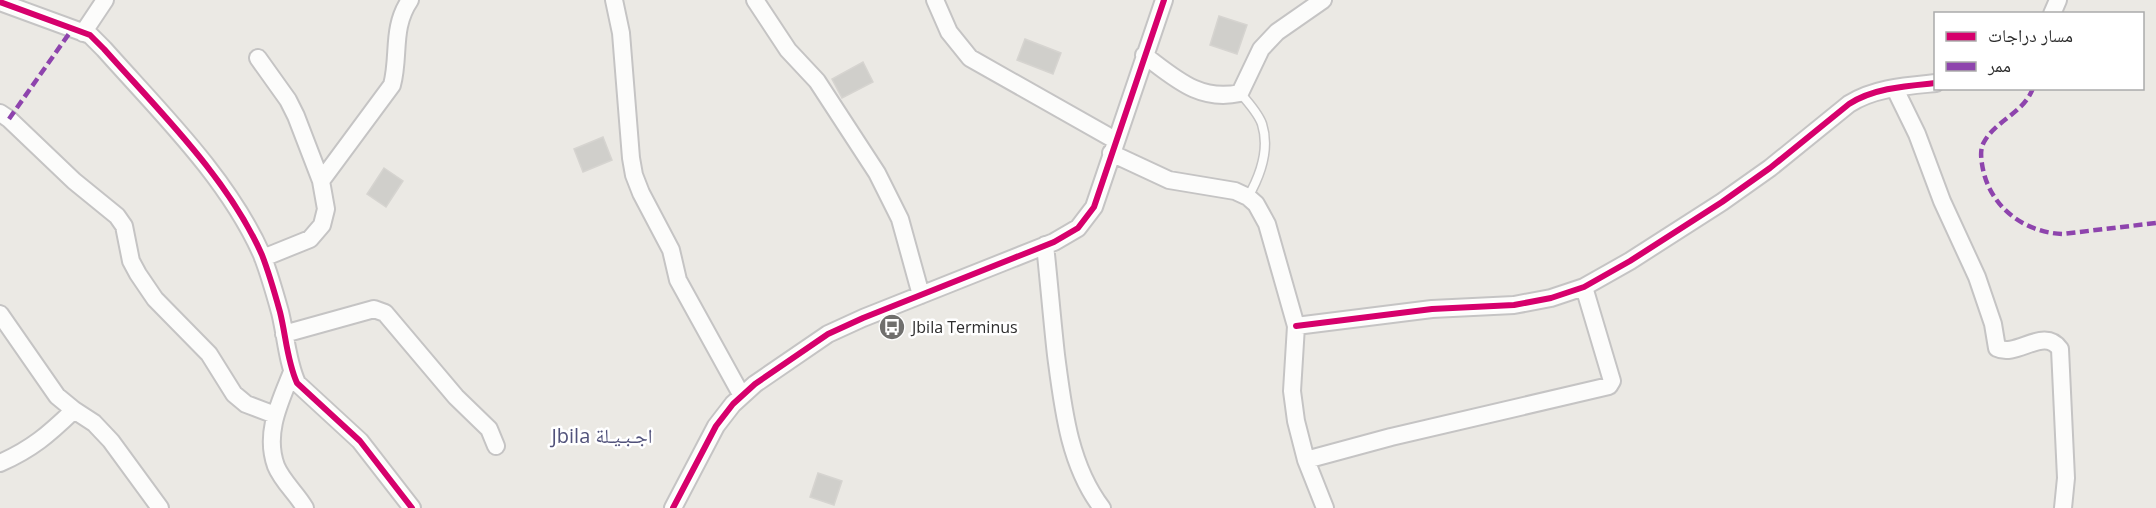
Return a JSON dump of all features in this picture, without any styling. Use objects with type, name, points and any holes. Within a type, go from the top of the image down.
[{"type":"street","points":[[83,33],[105,0]]},
{"type":"street","points":[[321,181],[392,85],[396,70],[397,32],[404,9],[410,0]]},
{"type":"street","points":[[614,0],[621,33],[634,175],[671,250],[678,280],[742,396]]},
{"type":"street","points":[[755,0],[788,50],[817,81],[877,173],[900,219],[921,295]]},
{"type":"street","points":[[935,0],[949,32],[970,58],[1169,180],[1235,191],[1248,196],[1256,204],[1267,224],[1296,326],[1292,391],[1296,421],[1306,460],[1325,508]]},
{"type":"street","points":[[673,508],[716,426],[755,384],[828,334],[1045,245],[1078,228],[1094,207],[1164,0]]},
{"type":"street","points":[[1144,55],[1189,88],[1206,93],[1240,93],[1261,49],[1277,32],[1323,0]]},
{"type":"street","points":[[0,2],[90,35],[219,180],[246,222],[263,258],[280,312],[292,372],[297,383],[360,441],[412,508]]},
{"type":"street","points":[[258,58],[288,100],[296,116],[321,181],[326,209],[322,225],[310,239],[263,258]]},
{"type":"street","points":[[1296,326],[1432,309],[1514,305],[1551,298],[1584,287],[1630,261],[1722,202],[1770,168],[1861,96],[1934,83]]},
{"type":"street","points":[[1895,89],[1917,134],[1942,201],[1977,277],[1993,324],[1997,348],[2005,350],[2042,340],[2053,343],[2060,349],[2066,478],[2063,508]]},
{"type":"street","points":[[0,113],[117,216],[124,226],[131,261],[155,299],[209,354],[234,394],[246,404],[275,415]]},
{"type":"street","points":[[1045,245],[1062,403],[1080,469],[1102,508]]},
{"type":"street","points":[[1306,460],[1391,437],[1609,386],[1612,381],[1584,287]]},
{"type":"street","points":[[284,334],[374,309],[385,313],[456,397],[489,429],[496,446]]},
{"type":"street","points":[[0,314],[57,396],[94,423],[111,441],[160,508]]},
{"type":"street","points":[[292,372],[275,415],[271,434],[272,450],[277,467],[305,508]]},
{"type":"street","points":[[0,463],[44,438],[74,410]]},
{"type":"lane","points":[[1240,93],[1262,124],[1264,138],[1262,170],[1248,196]]},
{"type":"building","points":[[1219,16],[1247,25],[1237,54],[1210,45]]},
{"type":"building","points":[[1025,39],[1061,53],[1053,74],[1017,60]]},
{"type":"building","points":[[863,62],[873,82],[842,98],[832,79]]},
{"type":"building","points":[[603,137],[612,160],[583,172],[574,149]]},
{"type":"building","points":[[384,168],[403,181],[386,207],[367,194]]},
{"type":"building","points":[[818,473],[842,481],[834,505],[810,497]]},
{"type":"marked path","points":[[9,119],[73,28]]},
{"type":"marked path","points":[[2032,90],[2023,104],[1989,134],[1982,147],[1986,179],[1999,204],[2009,214],[2033,228],[2062,234],[2156,223]]},
{"type":"cycle path","points":[[673,508],[716,426],[733,404],[755,384],[828,334],[1054,242],[1078,228],[1094,207],[1164,0]]},
{"type":"cycle path","points":[[0,2],[90,35],[191,147],[231,199],[262,255],[280,312],[297,383],[360,441],[412,508]]},
{"type":"cycle path","points":[[1296,326],[1432,309],[1514,305],[1551,298],[1584,287],[1630,261],[1722,202],[1770,168],[1849,104],[1880,91],[1934,83]]},
{"type":"place","name":"Jbila Terminus","points":[[892,327]]},
{"type":"district","name":"Jbila اجـبـيـلة","points":[[602,435]]}]
